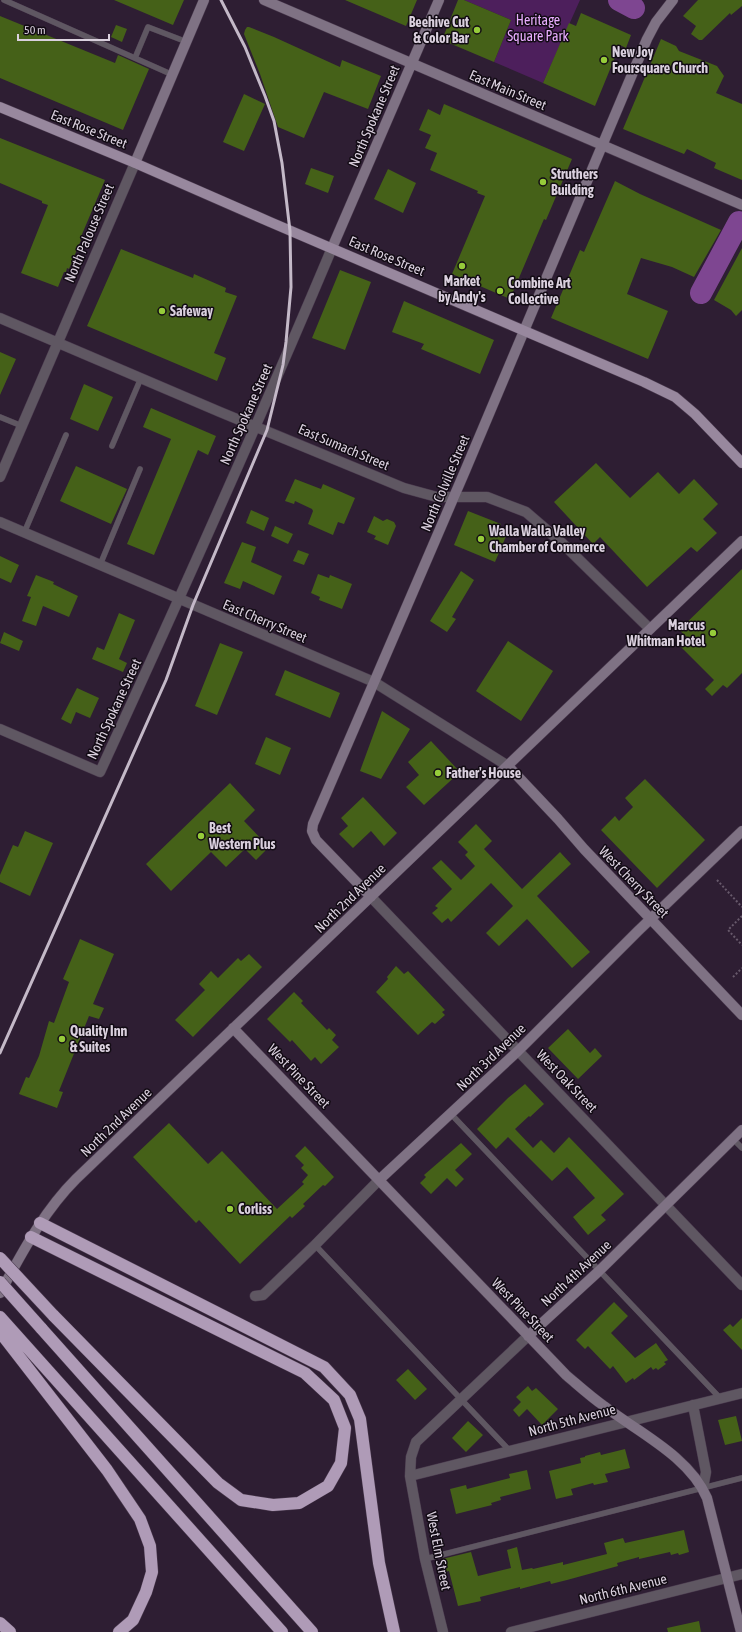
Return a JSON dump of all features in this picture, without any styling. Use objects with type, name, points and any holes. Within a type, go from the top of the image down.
[{"type":"highway","points":[[40,1224],[324,1367],[350,1395],[360,1419],[379,1563],[394,1632]]},
{"type":"highway","points":[[0,1258],[53,1315],[218,1483],[241,1500],[273,1505],[299,1503],[328,1486],[341,1463],[345,1428],[334,1400],[304,1373],[31,1237]]},
{"type":"highway","points":[[0,1282],[312,1632]]},
{"type":"highway","points":[[0,1317],[282,1632]]},
{"type":"highway","points":[[0,1332],[107,1470],[140,1519],[150,1546],[152,1572],[146,1592],[133,1620],[119,1632]]},
{"type":"highway","points":[[0,1623],[10,1632]]},
{"type":"main road","name":"North Palouse Street","points":[[135,163],[204,0]]},
{"type":"main road","name":"East Main Street","points":[[264,0],[742,205]]},
{"type":"main road","name":"North Spokane Street","points":[[332,248],[439,0]]},
{"type":"main road","name":"North Colville Street","points":[[371,897],[316,840],[312,831],[314,824],[525,331],[647,39],[656,22],[673,0]]},
{"type":"main road","name":"East Rose Street","points":[[0,107],[135,163],[675,397],[695,414],[742,463]]},
{"type":"main road","name":"North 2nd Avenue","points":[[0,1293],[31,1237],[54,1204],[76,1179],[742,541]]},
{"type":"main road","name":"West Cherry Street","points":[[508,766],[584,849],[742,1015]]},
{"type":"main road","name":"North 3rd Avenue","points":[[379,1180],[518,1051],[742,831]]},
{"type":"main road","name":"West Pine Street","points":[[233,1028],[528,1336],[584,1390],[678,1460],[703,1488],[707,1498],[741,1632]]},
{"type":"main road","name":"North 4th Avenue","points":[[528,1336],[600,1271],[742,1130]]},
{"type":"street","name":"North Palouse Street","points":[[0,477],[135,163]]},
{"type":"street","name":"North Spokane Street","points":[[0,729],[100,772],[180,599],[332,248]]},
{"type":"street","name":"East Sumach Street","points":[[0,318],[404,488],[437,497],[455,496],[487,498],[526,512],[562,543],[650,630]]},
{"type":"street","name":"East Cherry Street","points":[[0,522],[374,682],[508,766]]},
{"type":"street","name":"West Oak Street","points":[[371,897],[742,1285]]},
{"type":"street","name":"North 3rd Avenue","points":[[255,1296],[263,1295],[379,1180]]},
{"type":"street","name":"North 4th Avenue","points":[[410,1476],[411,1457],[416,1442],[528,1336]]},
{"type":"street","name":"North 5th Avenue","points":[[410,1476],[625,1421],[742,1393]]},
{"type":"street","points":[[693,1405],[706,1472],[703,1488]]},
{"type":"street","name":"West Elm Street","points":[[410,1476],[425,1559],[443,1632]]},
{"type":"street","name":"North 6th Avenue","points":[[510,1632],[742,1574]]},
{"type":"lane","points":[[5,0],[173,75]]},
{"type":"lane","points":[[135,58],[148,27],[187,42]]},
{"type":"lane","points":[[112,446],[141,378]]},
{"type":"lane","points":[[0,417],[22,426]]},
{"type":"lane","points":[[24,533],[66,435]]},
{"type":"lane","points":[[100,565],[140,469]]},
{"type":"lane","points":[[451,1114],[720,1398]]},
{"type":"lane","points":[[733,1139],[742,1148]]},
{"type":"lane","points":[[315,1245],[510,1451]]},
{"type":"lane","points":[[425,1559],[742,1478]]},
{"type":"path","points":[[717,880],[742,907]]},
{"type":"path","points":[[742,916],[728,930],[742,945]]},
{"type":"path","points":[[733,977],[742,968]]},
{"type":"green space","name":"Heritage Square Park","points":[[464,0],[580,0],[543,83],[494,62],[511,20]]},
{"type":"building","points":[[114,0],[184,0],[173,25]]},
{"type":"building","points":[[345,0],[417,0],[406,26]]},
{"type":"building","points":[[458,0],[464,0],[511,20],[494,62],[442,40]]},
{"type":"building","points":[[698,0],[742,0],[742,6],[731,15],[730,13],[702,40],[699,40],[691,34],[696,26],[683,16]]},
{"type":"building","points":[[581,13],[631,35],[626,48],[620,45],[595,106],[543,83],[569,23],[576,26]]},
{"type":"building","points":[[0,16],[115,63],[118,55],[149,69],[123,130],[0,78]]},
{"type":"building","points":[[116,25],[127,29],[122,42],[111,37]]},
{"type":"building","points":[[247,27],[274,37],[340,67],[342,60],[381,76],[368,109],[324,92],[304,138],[278,127],[260,74],[244,34]]},
{"type":"building","points":[[661,39],[676,46],[679,51],[717,66],[724,76],[716,93],[742,104],[742,180],[714,168],[716,163],[687,149],[684,154],[623,129]]},
{"type":"building","points":[[244,94],[265,104],[244,151],[223,142]]},
{"type":"building","points":[[444,104],[572,159],[546,220],[544,219],[510,299],[452,274],[485,196],[477,193],[478,191],[430,170],[437,153],[425,148],[431,135],[419,130],[428,109],[440,115]]},
{"type":"building","points":[[0,138],[105,180],[69,269],[67,268],[66,272],[64,272],[58,287],[21,273],[48,205],[0,183]]},
{"type":"building","points":[[311,168],[334,176],[328,193],[305,184]]},
{"type":"building","points":[[388,169],[416,183],[403,213],[374,199]]},
{"type":"building","points":[[615,181],[640,194],[721,230],[694,277],[672,267],[641,258],[627,294],[668,311],[648,359],[551,318],[580,250],[584,252]]},
{"type":"building","points":[[742,248],[742,310],[736,316],[731,310],[714,300]]},
{"type":"building","name":"Safeway","points":[[121,249],[193,278],[194,274],[226,288],[225,292],[237,296],[214,353],[226,358],[217,381],[87,326]]},
{"type":"building","points":[[340,270],[371,282],[345,350],[312,338]]},
{"type":"building","points":[[404,301],[494,340],[480,374],[421,349],[424,344],[392,332]]},
{"type":"building","points":[[0,352],[16,359],[0,395]]},
{"type":"building","points":[[84,384],[113,397],[98,431],[70,419]]},
{"type":"building","points":[[151,408],[216,436],[208,455],[198,450],[154,555],[127,544],[171,439],[143,427]]},
{"type":"building","points":[[596,463],[630,498],[658,472],[679,494],[694,479],[718,504],[703,519],[717,533],[697,552],[691,547],[647,587],[600,537],[593,544],[554,502]]},
{"type":"building","points":[[76,466],[127,489],[111,524],[60,501]]},
{"type":"building","points":[[295,479],[321,489],[323,484],[355,498],[344,524],[338,522],[333,535],[308,524],[313,511],[312,509],[295,501],[294,504],[285,501]]},
{"type":"building","points":[[251,510],[269,518],[264,531],[246,523]]},
{"type":"building","name":"Walla Walla Valley Chamber of Commerce","points":[[468,511],[501,524],[498,530],[507,534],[495,562],[454,545]]},
{"type":"building","points":[[374,516],[383,521],[387,519],[394,522],[396,526],[388,545],[374,539],[376,536],[367,532]]},
{"type":"building","points":[[275,526],[293,534],[288,544],[271,536]]},
{"type":"building","points":[[242,542],[256,547],[251,562],[282,576],[274,595],[243,581],[240,589],[224,583]]},
{"type":"building","points":[[298,550],[309,554],[304,565],[293,561]]},
{"type":"building","points":[[0,556],[19,565],[11,583],[0,578]]},
{"type":"building","name":"Marcus Whitman Hotel","points":[[742,569],[742,673],[727,688],[723,685],[712,696],[705,689],[714,680],[679,645],[687,637],[679,630]]},
{"type":"building","points":[[461,571],[474,580],[452,617],[456,619],[447,632],[430,621]]},
{"type":"building","points":[[318,574],[329,578],[330,575],[352,584],[342,609],[319,600],[320,597],[311,593]]},
{"type":"building","points":[[36,575],[54,582],[53,584],[78,596],[69,617],[43,606],[36,626],[22,621],[31,597],[27,596]]},
{"type":"building","points":[[119,613],[135,620],[119,659],[127,663],[123,672],[92,659],[97,647],[104,650]]},
{"type":"building","points":[[4,632],[23,641],[19,651],[0,643]]},
{"type":"building","points":[[508,641],[553,671],[521,721],[476,691]]},
{"type":"building","points":[[220,643],[243,652],[217,715],[195,706]]},
{"type":"building","points":[[285,670],[340,693],[330,718],[275,695]]},
{"type":"building","points":[[77,688],[99,698],[90,718],[76,712],[71,724],[61,719]]},
{"type":"building","points":[[382,711],[410,729],[381,779],[360,771]]},
{"type":"building","points":[[266,737],[291,748],[280,775],[255,764]]},
{"type":"building","name":"Father's House","points":[[431,741],[460,772],[424,805],[406,787],[419,775],[408,762]]},
{"type":"building","points":[[645,779],[705,840],[657,888],[601,830],[615,816],[619,821],[633,807],[625,798]]},
{"type":"building","name":"Best Western Plus","points":[[230,783],[255,810],[244,821],[269,847],[256,860],[245,849],[226,867],[211,852],[171,891],[146,864]]},
{"type":"building","points":[[363,797],[397,833],[384,846],[371,831],[353,848],[339,834],[348,826],[341,818]]},
{"type":"building","points":[[476,824],[492,841],[484,849],[522,889],[560,852],[571,864],[537,896],[590,952],[572,968],[527,919],[499,946],[486,933],[513,906],[491,883],[451,922],[448,918],[442,923],[432,913],[438,908],[435,906],[452,889],[432,868],[441,860],[461,880],[475,866],[465,855],[468,852],[458,842]]},
{"type":"building","points":[[25,831],[53,843],[30,896],[0,882],[0,875],[13,845],[18,847]]},
{"type":"building","points":[[80,939],[114,954],[93,1004],[104,1008],[99,1019],[89,1016],[59,1091],[63,1092],[57,1108],[19,1094],[26,1077],[29,1078],[39,1056],[49,1021],[54,1023],[69,982],[63,979]]},
{"type":"building","points":[[249,954],[262,967],[193,1037],[175,1020],[205,990],[199,984],[211,971],[218,978],[238,958],[241,961]]},
{"type":"building","points":[[396,966],[404,974],[408,971],[445,1010],[442,1012],[445,1015],[435,1024],[432,1022],[418,1035],[376,992],[388,979],[387,977]]},
{"type":"building","points":[[294,992],[303,1001],[301,1003],[327,1030],[329,1028],[336,1035],[332,1040],[339,1047],[321,1064],[315,1057],[311,1061],[292,1040],[290,1042],[267,1019]]},
{"type":"building","points":[[568,1029],[590,1053],[595,1048],[602,1056],[578,1079],[548,1048]]},
{"type":"building","points":[[525,1084],[544,1104],[515,1129],[533,1148],[541,1140],[554,1153],[569,1137],[624,1194],[601,1215],[606,1220],[588,1235],[573,1217],[595,1198],[567,1167],[552,1181],[508,1137],[496,1149],[477,1129],[508,1098]]},
{"type":"building","points":[[169,1123],[208,1164],[222,1151],[277,1209],[304,1184],[302,1182],[308,1175],[301,1168],[304,1165],[295,1156],[305,1146],[334,1177],[325,1186],[323,1185],[303,1204],[305,1206],[292,1218],[290,1216],[240,1264],[199,1220],[196,1223],[133,1157]]},
{"type":"building","points":[[461,1143],[472,1154],[455,1170],[464,1179],[456,1187],[447,1178],[431,1194],[420,1183],[426,1177],[424,1175]]},
{"type":"building","points":[[614,1302],[628,1316],[611,1333],[635,1358],[656,1343],[668,1360],[664,1362],[666,1364],[658,1370],[656,1368],[653,1370],[651,1367],[634,1380],[633,1378],[626,1383],[613,1366],[610,1369],[588,1346],[585,1349],[576,1340]]},
{"type":"building","points":[[742,1318],[742,1350],[723,1330],[730,1324],[733,1327]]},
{"type":"building","points":[[408,1369],[427,1389],[415,1400],[396,1380]]},
{"type":"building","points":[[528,1386],[532,1391],[536,1388],[558,1409],[542,1425],[527,1409],[519,1417],[513,1410],[521,1402],[516,1397]]},
{"type":"building","points":[[736,1416],[742,1441],[725,1445],[718,1420]]},
{"type":"building","points":[[468,1421],[483,1435],[466,1452],[452,1438]]},
{"type":"building","points":[[625,1449],[630,1468],[605,1474],[608,1482],[594,1485],[593,1483],[571,1489],[573,1495],[556,1499],[549,1471],[581,1463],[580,1458],[585,1456],[600,1452],[601,1455]]},
{"type":"building","points":[[527,1470],[531,1489],[500,1497],[501,1500],[491,1503],[492,1505],[456,1514],[450,1489],[466,1485],[467,1489],[510,1478],[509,1474]]},
{"type":"building","points":[[684,1530],[689,1552],[679,1555],[678,1553],[671,1555],[670,1552],[639,1559],[639,1557],[617,1563],[618,1566],[567,1580],[551,1584],[550,1581],[520,1589],[520,1587],[480,1597],[481,1601],[458,1606],[449,1571],[445,1572],[442,1559],[471,1552],[478,1576],[511,1568],[507,1550],[517,1547],[522,1570],[533,1569],[563,1562],[563,1565],[607,1554],[604,1543],[623,1538],[625,1543]]},
{"type":"building","points":[[699,1621],[701,1632],[668,1632],[667,1628]]},
{"type":"waterway","points":[[619,0],[634,8]]},
{"type":"waterway","points":[[701,293],[739,222]]},
{"type":"railway","points":[[0,1053],[166,680],[193,605],[267,430],[283,365],[291,287],[290,231],[282,163],[274,121],[265,96],[245,47],[221,0]]},
{"type":"place","name":"Beehive Cut & Color Bar","points":[[477,30]]},
{"type":"place","name":"New Joy Foursquare Church","points":[[604,60]]},
{"type":"place","name":"Struthers Building","points":[[543,182]]},
{"type":"place","name":"Market by Andy's","points":[[462,266]]},
{"type":"place","name":"Combine Art Collective","points":[[500,291]]},
{"type":"place","name":"Safeway","points":[[162,311]]},
{"type":"place","name":"Walla Walla Valley Chamber of Commerce","points":[[481,539]]},
{"type":"place","name":"Marcus Whitman Hotel","points":[[713,633]]},
{"type":"place","name":"Father's House","points":[[438,773]]},
{"type":"place","name":"Best Western Plus","points":[[201,836]]},
{"type":"place","name":"Quality Inn & Suites","points":[[62,1039]]},
{"type":"place","name":"Corliss","points":[[230,1209]]}]
